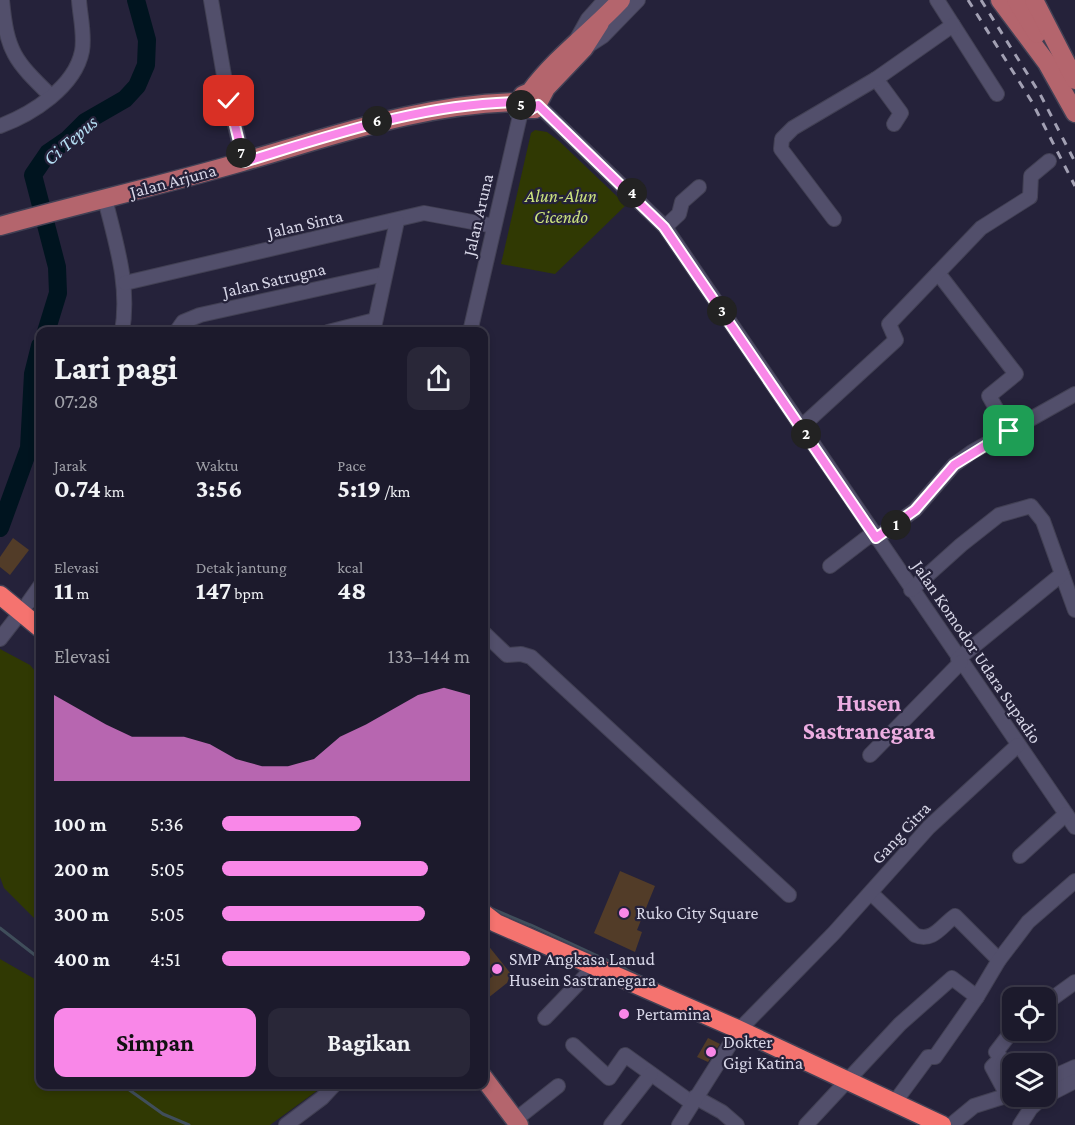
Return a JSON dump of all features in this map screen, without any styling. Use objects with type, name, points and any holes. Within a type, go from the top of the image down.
[{"type":"highway","points":[[0,581],[30,610]]},
{"type":"highway","points":[[0,595],[30,610]]},
{"type":"highway","points":[[488,919],[739,1030],[942,1125]]},
{"type":"main road","points":[[530,101],[621,0]]},
{"type":"main road","points":[[1000,0],[1072,86]]},
{"type":"main road","points":[[1028,2],[1050,55],[1072,86]]},
{"type":"main road","points":[[1028,2],[1072,86],[1075,113]]},
{"type":"main road","name":"Jalan Arjuna","points":[[0,226],[244,162],[379,121],[461,105],[530,101]]},
{"type":"main road","points":[[488,1084],[517,1123]]},
{"type":"street","points":[[2,0],[2,23],[13,55],[51,96]]},
{"type":"street","points":[[0,126],[27,114],[51,96],[72,74],[79,62],[82,48],[79,0]]},
{"type":"street","points":[[211,0],[227,93],[244,162]]},
{"type":"street","points":[[580,45],[588,19],[605,0]]},
{"type":"street","points":[[580,45],[603,36],[638,0]]},
{"type":"street","points":[[937,0],[997,94]]},
{"type":"street","points":[[834,219],[781,149],[780,143],[793,128],[876,79],[953,25]]},
{"type":"street","points":[[876,79],[901,113],[894,124]]},
{"type":"street","name":"Jalan Aruna","points":[[471,327],[494,226],[530,101]]},
{"type":"street","name":"Jalan Komodor Udara Supadio","points":[[530,101],[664,227],[1075,827]]},
{"type":"street","points":[[801,427],[897,340],[889,324],[981,228],[1030,197],[1031,176],[1049,161]]},
{"type":"street","points":[[664,227],[679,214],[682,202],[699,187]]},
{"type":"street","points":[[105,199],[125,284],[126,301],[123,327]]},
{"type":"street","name":"Jalan Sinta","points":[[125,284],[424,213],[494,226]]},
{"type":"street","points":[[374,326],[397,221]]},
{"type":"street","points":[[938,273],[1016,374],[989,396],[1009,431]]},
{"type":"street","name":"Jalan Satrugna","points":[[180,327],[183,322],[200,315],[385,274]]},
{"type":"street","points":[[830,566],[915,510],[954,465],[1075,394]]},
{"type":"street","points":[[911,590],[961,545],[999,515],[1031,506],[1043,521],[1075,610]]},
{"type":"street","points":[[870,755],[960,661],[1062,574]]},
{"type":"street","points":[[0,641],[30,610],[36,596]]},
{"type":"street","points":[[488,637],[507,655],[521,654],[531,657],[789,895]]},
{"type":"street","name":"Gang Citra","points":[[679,1125],[739,1030],[871,893],[929,827],[1018,745]]},
{"type":"street","points":[[1020,856],[1066,814]]},
{"type":"street","points":[[894,1103],[928,1058],[936,1057],[999,960],[1037,912],[1075,881]]},
{"type":"street","points":[[871,893],[921,938],[935,934],[955,916],[999,960]]},
{"type":"street","points":[[545,1018],[595,966]]},
{"type":"street","points":[[806,1125],[844,1080],[900,1024],[952,978],[977,997]]},
{"type":"street","points":[[1056,996],[1075,982]]},
{"type":"street","points":[[1002,1082],[992,1067],[1001,1058],[996,1052],[1004,1041]]},
{"type":"street","points":[[573,1045],[609,1078],[625,1055],[693,1100],[722,1112],[737,1125]]},
{"type":"street","points":[[1056,1076],[1075,1067]]},
{"type":"street","points":[[617,1123],[651,1074]]},
{"type":"street","points":[[1056,1090],[1075,1081]]},
{"type":"street","points":[[517,1123],[558,1086]]},
{"type":"street","points":[[286,1125],[330,1089]]},
{"type":"street","points":[[951,1125],[974,1106],[1002,1097]]},
{"type":"street","points":[[1020,1125],[1032,1107]]},
{"type":"green space","name":"Alun-Alun Cicendo","points":[[535,130],[547,132],[559,141],[626,205],[555,274],[501,264],[531,133]]},
{"type":"green space","points":[[0,649],[30,665],[36,672],[36,920],[4,888],[0,877]]},
{"type":"green space","points":[[0,959],[36,980],[36,1089],[320,1089],[270,1125],[0,1125]]},
{"type":"building","points":[[13,538],[29,550],[10,575],[0,567],[0,557]]},
{"type":"building","name":"Ruko City Square","points":[[620,871],[655,886],[637,930],[642,932],[635,952],[594,933]]},
{"type":"building","name":"SMP Angkasa Lanud Husein Sastranegara","points":[[488,945],[511,974],[507,983],[488,998],[488,980],[493,976],[488,970]]},
{"type":"building","name":"Dokter Gigi Katina","points":[[708,1038],[720,1044],[708,1062],[697,1057]]},
{"type":"waterway","name":"Ci Tepus","points":[[48,327],[58,293],[57,267],[33,175],[48,153],[67,140],[85,122],[125,99],[137,86],[146,65],[147,40],[136,0]]},
{"type":"waterway","points":[[508,109],[512,117]]},
{"type":"waterway","name":"Ci Tepus","points":[[0,528],[29,448],[33,374],[36,362]]},
{"type":"waterway","points":[[490,908],[530,925]]},
{"type":"waterway","points":[[531,925],[600,957]]},
{"type":"waterway","points":[[0,928],[36,956]]},
{"type":"waterway","points":[[601,957],[626,969]]},
{"type":"waterway","points":[[627,970],[670,990]]},
{"type":"waterway","points":[[128,1089],[163,1114],[189,1125]]},
{"type":"railway","points":[[968,0],[1032,102],[1075,186]]},
{"type":"railway","points":[[981,0],[1040,94],[1075,162]]},
{"type":"place","name":"Ruko City Square","points":[[624,913]]},
{"type":"place","name":"SMP Angkasa Lanud Husein Sastranegara","points":[[497,969]]},
{"type":"place","name":"Pertamina","points":[[624,1014]]},
{"type":"place","name":"Dokter Gigi Katina","points":[[711,1052]]},
{"type":"district","name":"Husen Sastranegara","points":[[869,717]]},
{"type":"route","points":[[229,101],[244,162],[379,121],[461,105],[520,102],[522,106],[530,110],[535,109],[538,105],[656,215],[876,538],[915,510],[954,465],[1009,431]]}]
